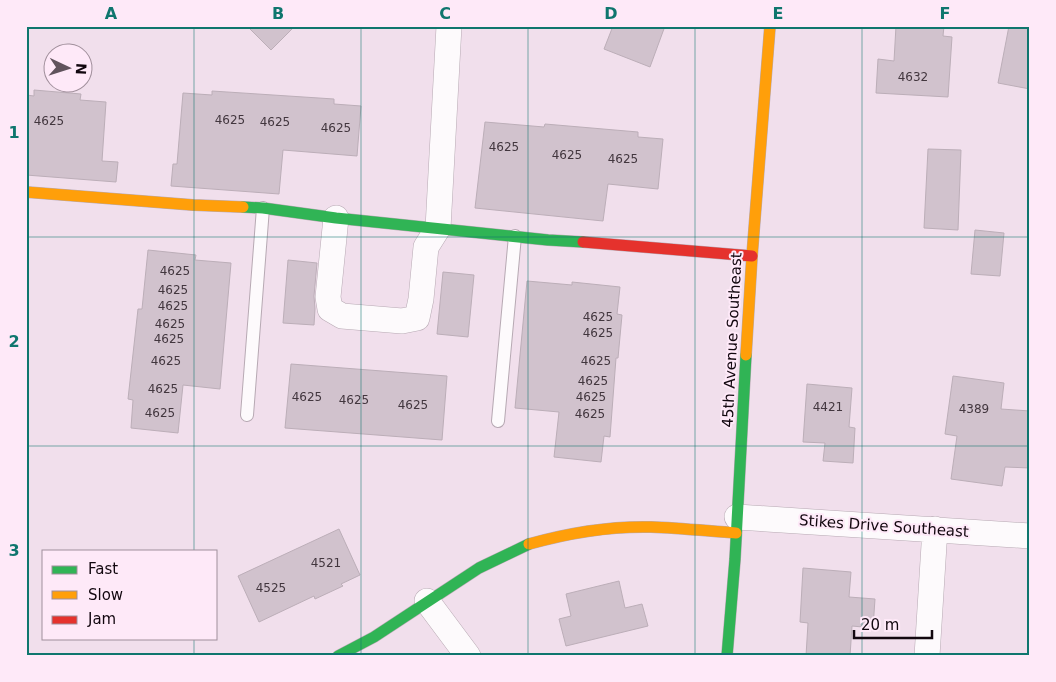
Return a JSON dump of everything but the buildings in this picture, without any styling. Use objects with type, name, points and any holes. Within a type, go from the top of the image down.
[{"type":"street","points":[[336,218],[328,297],[330,309],[342,316],[402,321],[417,318],[421,299],[426,248],[438,228],[449,26]]},
{"type":"street","name":"45th Avenue Southeast","points":[[727,656],[737,525],[752,256],[770,26]]},
{"type":"street","points":[[26,192],[263,208],[336,218],[515,236],[752,256]]},
{"type":"street","name":"Stikes Drive Southeast","points":[[338,656],[374,637],[479,568],[525,545],[560,535],[609,529],[737,525],[935,529],[1030,536]]},
{"type":"street","points":[[927,656],[935,529]]},
{"type":"street","points":[[427,601],[468,656]]},
{"type":"lane","points":[[247,415],[263,208]]},
{"type":"lane","points":[[498,421],[515,236]]},
{"type":"traffic: fast","points":[[243,207],[548,240],[583,242]]},
{"type":"traffic: fast","points":[[727,656],[735,559],[746,355]]},
{"type":"traffic: fast","points":[[338,656],[374,637],[479,568],[529,544]]},
{"type":"traffic: slow","points":[[746,355],[770,26]]},
{"type":"traffic: slow","points":[[26,192],[243,207]]},
{"type":"traffic: slow","points":[[529,544],[605,529],[636,527],[662,527],[736,533]]},
{"type":"traffic: jam","points":[[583,242],[752,256]]}]
